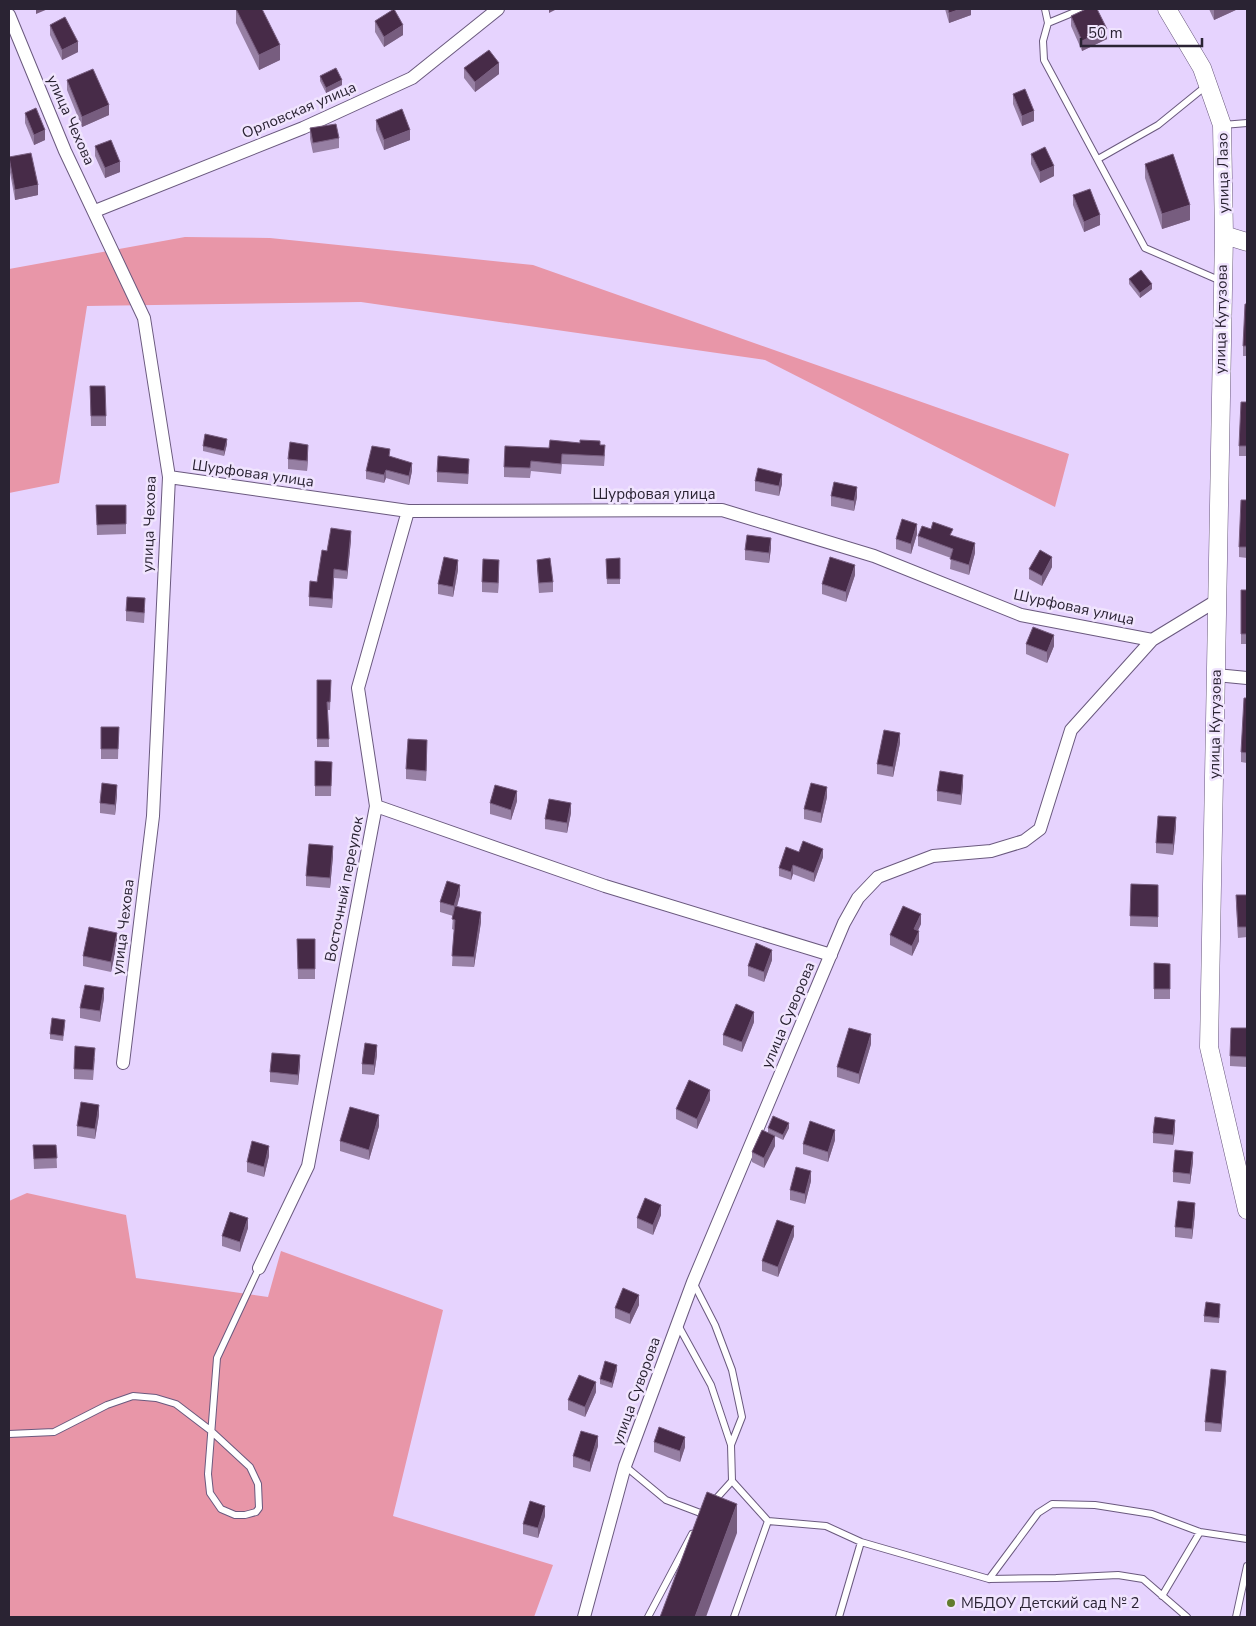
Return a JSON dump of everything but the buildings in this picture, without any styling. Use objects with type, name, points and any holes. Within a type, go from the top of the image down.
[{"type":"street","name":"Орловская улица","points":[[95,211],[303,128],[412,78],[498,9]]},
{"type":"street","name":"улица Лазо","points":[[1167,9],[1209,84],[1222,125],[1224,235],[1247,242]]},
{"type":"street","name":"улица Чехова","points":[[9,15],[65,151],[144,318],[169,477],[153,816],[123,1063]]},
{"type":"street","name":"улица Кутузова","points":[[1224,235],[1216,600],[1210,1047],[1247,1210]]},
{"type":"street","name":"Шурфовая улица","points":[[169,477],[408,510],[722,510],[874,556],[1021,615],[1152,640]]},
{"type":"street","name":"Восточный переулок","points":[[259,1268],[308,1166],[376,806],[358,688],[408,510]]},
{"type":"street","name":"улица Суворова","points":[[584,1617],[625,1466],[693,1282],[844,923],[858,898],[878,877],[933,856],[992,851],[1024,841],[1040,829],[1071,730],[1152,640],[1216,600]]},
{"type":"street","points":[[1216,675],[1247,678]]},
{"type":"street","points":[[376,806],[605,886],[831,955]]},
{"type":"lane","points":[[1045,9],[1048,23],[1043,41],[1044,60],[1145,248],[1222,281]]},
{"type":"lane","points":[[1048,23],[1082,9]]},
{"type":"lane","points":[[1098,159],[1158,125],[1209,84]]},
{"type":"lane","points":[[1222,125],[1247,123]]},
{"type":"lane","points":[[9,1434],[54,1432],[107,1405],[133,1396],[156,1398],[176,1404],[210,1430],[250,1467],[258,1484],[259,1508],[256,1512],[245,1515],[221,1509],[210,1494],[208,1474],[210,1430],[217,1358],[259,1268]]},
{"type":"lane","points":[[693,1282],[715,1325],[732,1370],[742,1418],[731,1445]]},
{"type":"lane","points":[[678,1324],[711,1385],[731,1445],[732,1481],[768,1521],[826,1526],[861,1542],[989,1579],[1118,1575],[1143,1578],[1187,1617]]},
{"type":"lane","points":[[625,1466],[666,1500],[703,1514]]},
{"type":"lane","points":[[699,1522],[703,1514],[732,1481]]},
{"type":"lane","points":[[989,1579],[1038,1513],[1052,1504],[1095,1505],[1152,1514],[1200,1532],[1247,1539]]},
{"type":"lane","points":[[734,1617],[768,1521]]},
{"type":"lane","points":[[648,1617],[694,1530]]},
{"type":"lane","points":[[1162,1596],[1200,1532]]},
{"type":"lane","points":[[839,1617],[861,1542]]},
{"type":"lane","points":[[1236,1617],[1247,1566]]},
{"type":"shaded area","points":[[185,237],[270,238],[533,265],[1069,454],[1055,507],[765,360],[361,302],[87,306],[59,483],[9,493],[9,269]]},
{"type":"shaded area","points":[[27,1193],[126,1215],[136,1278],[268,1297],[281,1251],[443,1310],[393,1516],[553,1565],[534,1617],[9,1617],[9,1201]]},
{"type":"place","name":"МБДОУ Детский сад № 2","points":[[951,1603]]}]
